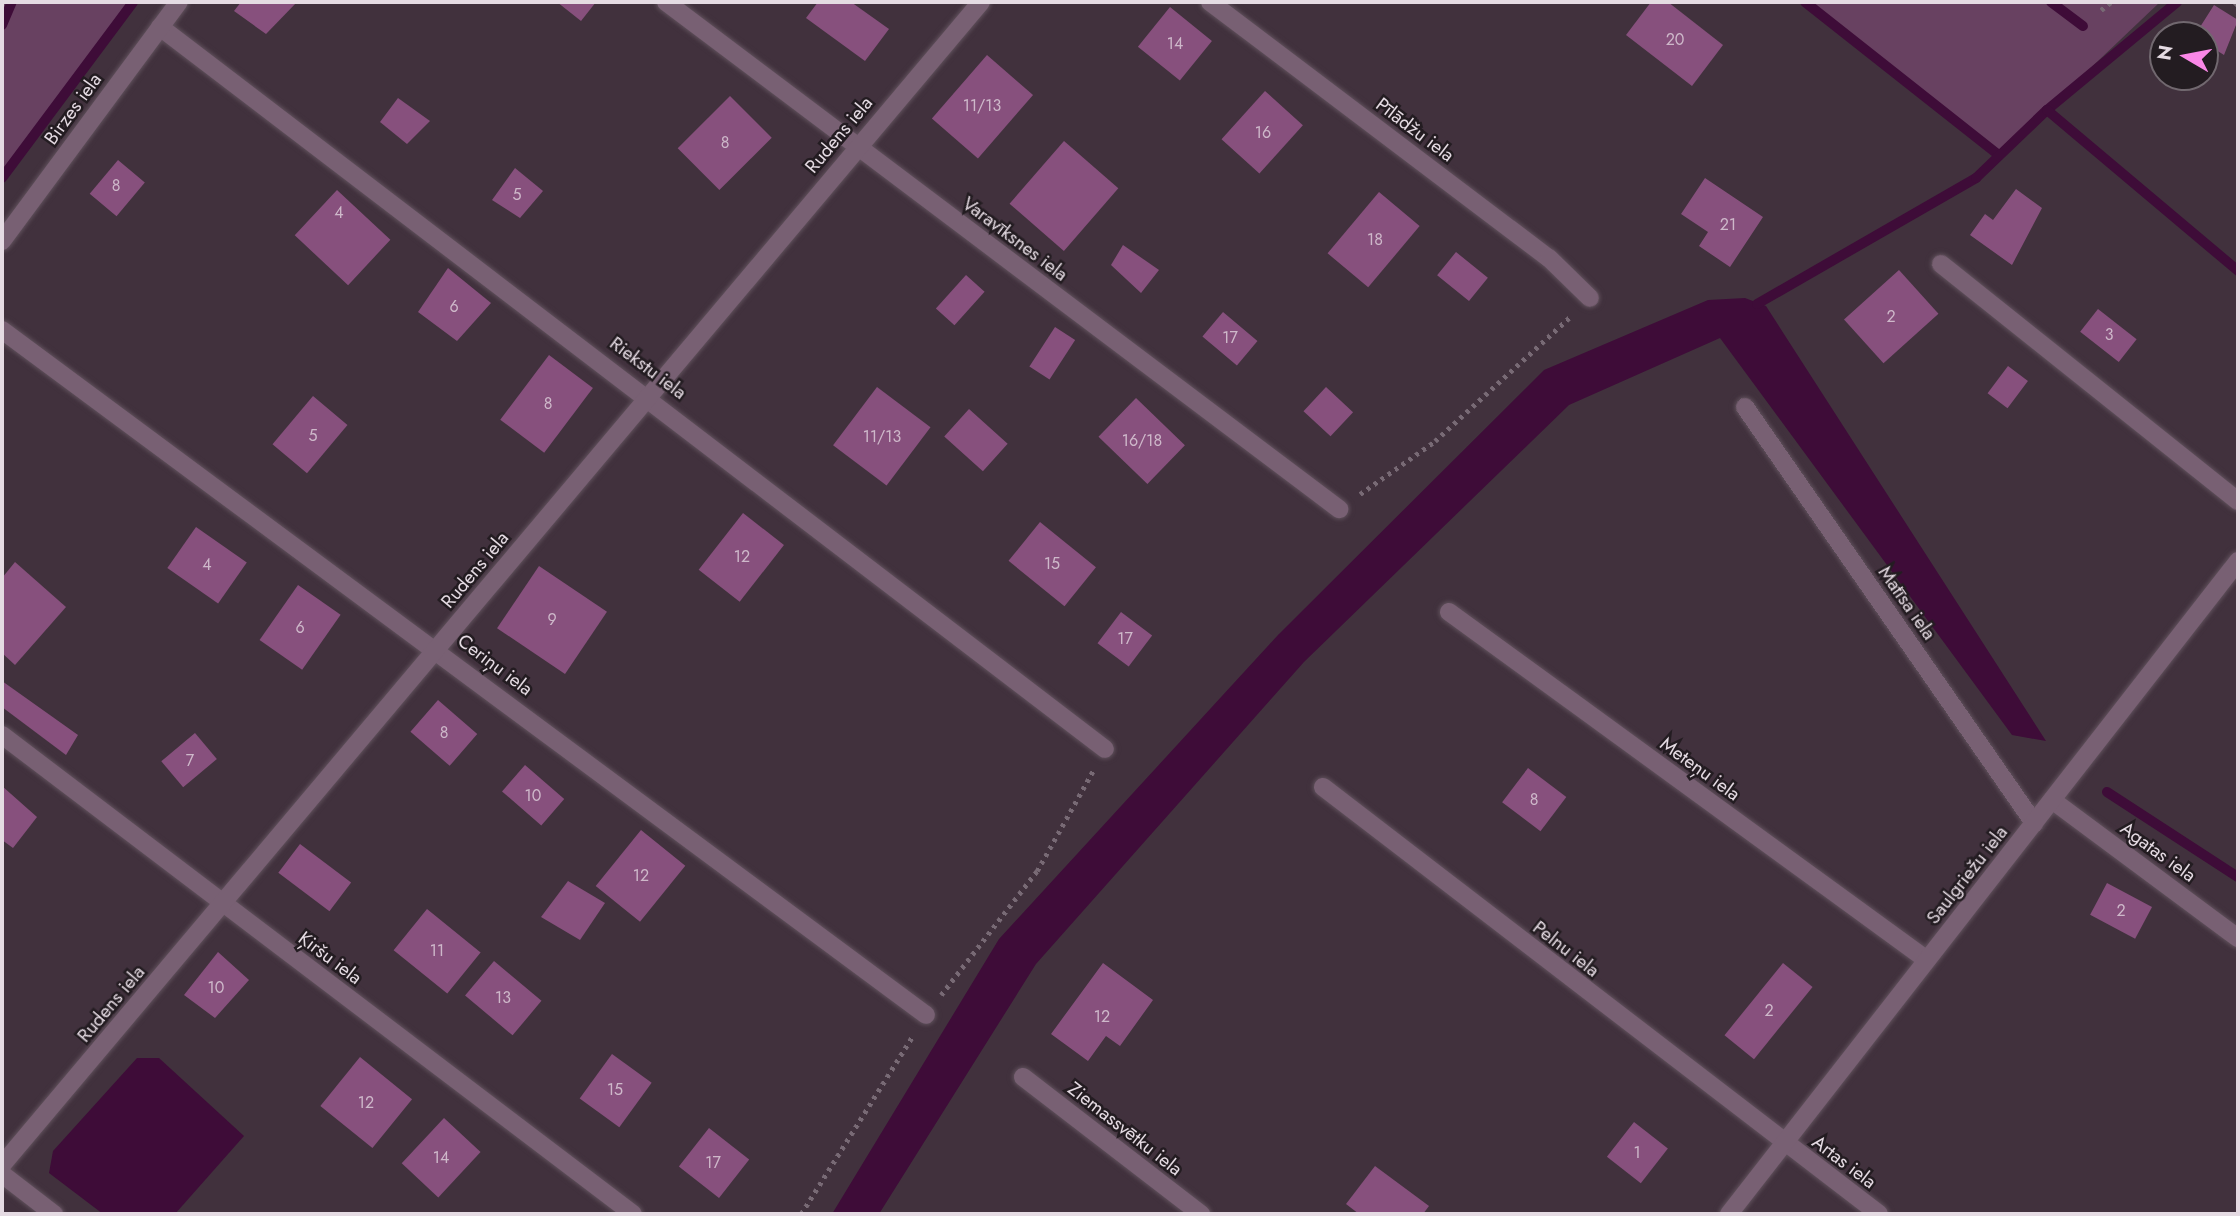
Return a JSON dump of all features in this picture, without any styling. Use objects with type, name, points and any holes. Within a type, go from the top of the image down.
[{"type":"street","name":"Birzes iela","points":[[2,241],[179,2]]},
{"type":"street","name":"Varavīksnes iela","points":[[666,2],[1339,509]]},
{"type":"street","name":"Rudens iela","points":[[2,1165],[224,904],[857,146],[981,2]]},
{"type":"street","name":"Pīlādžu iela","points":[[1210,2],[1549,258],[1590,298]]},
{"type":"street","name":"Riekstu iela","points":[[160,27],[649,395],[1105,749]]},
{"type":"street","points":[[1941,264],[2238,501]]},
{"type":"street","name":"Ceriņu iela","points":[[2,330],[437,648],[926,1015]]},
{"type":"street","name":"Matīsa iela","points":[[1745,407],[2034,823]]},
{"type":"street","name":"Saulgriežu iela","points":[[1729,1214],[2052,800],[2231,586],[2238,561]]},
{"type":"street","name":"Meteņu iela","points":[[1449,612],[1927,960]]},
{"type":"street","name":"Ķiršu iela","points":[[2,735],[633,1214]]},
{"type":"street","name":"Pelnu iela","points":[[1323,787],[1784,1144]]},
{"type":"street","name":"Agatas iela","points":[[2052,800],[2238,938]]},
{"type":"street","name":"Ziemassvētku iela","points":[[1023,1077],[1201,1214]]},
{"type":"street","name":"Artas iela","points":[[1784,1144],[1878,1214]]},
{"type":"street","points":[[2,1174],[54,1214]]},
{"type":"path","points":[[2101,10],[2111,2]]},
{"type":"path","points":[[1339,509],[1435,441],[1590,298]]},
{"type":"path","points":[[801,1214],[926,1015],[1037,871],[1105,749]]},
{"type":"shaded area","points":[[2,2],[133,2],[2,178]]},
{"type":"shaded area","points":[[1805,2],[2160,2],[1999,155]]},
{"type":"shaded area","points":[[1745,298],[1766,306],[2046,741],[2012,735],[1720,338],[1569,405],[1304,662],[1036,964],[879,1214],[832,1214],[999,939],[1278,635],[1544,370],[1708,300]]},
{"type":"shaded area","points":[[137,1058],[159,1058],[244,1136],[175,1214],[103,1214],[49,1173],[53,1151]]},
{"type":"building","points":[[241,2],[297,2],[266,34],[234,11]]},
{"type":"building","points":[[557,2],[596,2],[581,21]]},
{"type":"building","points":[[818,2],[851,2],[889,29],[865,61],[806,18]]},
{"type":"building","points":[[1651,2],[1668,2],[1723,45],[1692,86],[1626,35]]},
{"type":"building","points":[[2214,5],[2238,20],[2224,55],[2219,52],[2219,21],[2204,21]]},
{"type":"building","points":[[1170,7],[1212,41],[1180,81],[1138,47]]},
{"type":"building","points":[[987,55],[1033,95],[978,158],[932,118]]},
{"type":"building","points":[[1265,91],[1303,125],[1259,173],[1222,139]]},
{"type":"building","points":[[730,96],[772,138],[719,190],[678,148]]},
{"type":"building","points":[[398,98],[430,121],[407,144],[380,122]]},
{"type":"building","points":[[1064,141],[1118,188],[1064,251],[1010,204]]},
{"type":"building","points":[[118,160],[145,182],[117,216],[90,194]]},
{"type":"building","points":[[515,168],[543,191],[520,218],[492,200]]},
{"type":"building","points":[[1705,178],[1763,217],[1730,267],[1699,246],[1708,232],[1681,214]]},
{"type":"building","points":[[2016,189],[2042,208],[2012,265],[1970,235],[1985,214],[1993,220]]},
{"type":"building","points":[[337,190],[390,240],[348,285],[295,235]]},
{"type":"building","points":[[1379,192],[1420,226],[1368,287],[1328,253]]},
{"type":"building","points":[[1123,245],[1159,270],[1141,293],[1111,265]]},
{"type":"building","points":[[1456,252],[1488,278],[1469,301],[1437,275]]},
{"type":"building","points":[[448,268],[491,303],[457,341],[418,312]]},
{"type":"building","points":[[1899,270],[1938,314],[1883,363],[1844,320]]},
{"type":"building","points":[[966,275],[985,292],[954,325],[936,308]]},
{"type":"building","points":[[2098,309],[2137,339],[2119,362],[2080,332]]},
{"type":"building","points":[[1223,312],[1257,341],[1237,365],[1202,337]]},
{"type":"building","points":[[1055,327],[1075,340],[1050,379],[1029,366]]},
{"type":"building","points":[[549,355],[593,388],[544,453],[500,420]]},
{"type":"building","points":[[2008,366],[2028,381],[2008,408],[1988,393]]},
{"type":"building","points":[[877,387],[931,427],[887,486],[833,445]]},
{"type":"building","points":[[1326,387],[1353,412],[1331,436],[1303,411]]},
{"type":"building","points":[[313,396],[347,425],[307,473],[273,444]]},
{"type":"building","points":[[1136,398],[1185,445],[1147,484],[1098,437]]},
{"type":"building","points":[[969,409],[1008,444],[983,471],[944,436]]},
{"type":"building","points":[[743,513],[784,545],[740,602],[699,570]]},
{"type":"building","points":[[1040,522],[1096,567],[1064,606],[1009,561]]},
{"type":"building","points":[[196,527],[247,563],[218,604],[167,568]]},
{"type":"building","points":[[15,562],[66,607],[15,665],[2,653],[2,578]]},
{"type":"building","points":[[539,566],[607,612],[565,674],[497,628]]},
{"type":"building","points":[[298,585],[341,615],[302,670],[260,640]]},
{"type":"building","points":[[1121,612],[1152,635],[1129,667],[1098,643]]},
{"type":"building","points":[[2,681],[78,735],[66,755],[2,707]]},
{"type":"building","points":[[438,700],[477,734],[450,766],[410,732]]},
{"type":"building","points":[[195,733],[217,759],[183,787],[161,761]]},
{"type":"building","points":[[525,765],[564,799],[541,826],[502,791]]},
{"type":"building","points":[[1528,768],[1566,797],[1540,831],[1502,802]]},
{"type":"building","points":[[2,786],[37,817],[13,848],[2,840]]},
{"type":"building","points":[[641,830],[685,866],[640,922],[596,886]]},
{"type":"building","points":[[300,844],[351,883],[329,911],[278,873]]},
{"type":"building","points":[[568,881],[605,903],[580,940],[541,917]]},
{"type":"building","points":[[2107,883],[2152,907],[2135,939],[2090,915]]},
{"type":"building","points":[[427,909],[481,952],[447,994],[394,950]]},
{"type":"building","points":[[218,952],[249,980],[215,1018],[184,995]]},
{"type":"building","points":[[494,961],[541,1001],[513,1035],[465,995]]},
{"type":"building","points":[[1103,963],[1153,1000],[1120,1046],[1106,1036],[1088,1061],[1051,1034]]},
{"type":"building","points":[[1783,963],[1813,987],[1754,1059],[1724,1035]]},
{"type":"building","points":[[612,1054],[652,1083],[619,1127],[580,1098]]},
{"type":"building","points":[[360,1057],[412,1099],[372,1148],[320,1106]]},
{"type":"building","points":[[444,1118],[481,1152],[438,1197],[402,1163]]},
{"type":"building","points":[[1634,1122],[1668,1148],[1641,1183],[1607,1157]]},
{"type":"building","points":[[709,1128],[749,1159],[719,1198],[679,1167]]},
{"type":"building","points":[[1375,1166],[1429,1206],[1423,1214],[1359,1214],[1346,1204]]},
{"type":"waterway","points":[[2,25],[12,2]]},
{"type":"waterway","points":[[2,178],[133,2]]},
{"type":"waterway","points":[[1805,2],[1999,155]]},
{"type":"waterway","points":[[2051,2],[2083,26]]},
{"type":"waterway","points":[[2047,110],[2177,2]]},
{"type":"waterway","points":[[1757,304],[1976,178],[2047,110],[2238,271]]},
{"type":"waterway","points":[[2107,792],[2238,877]]}]
